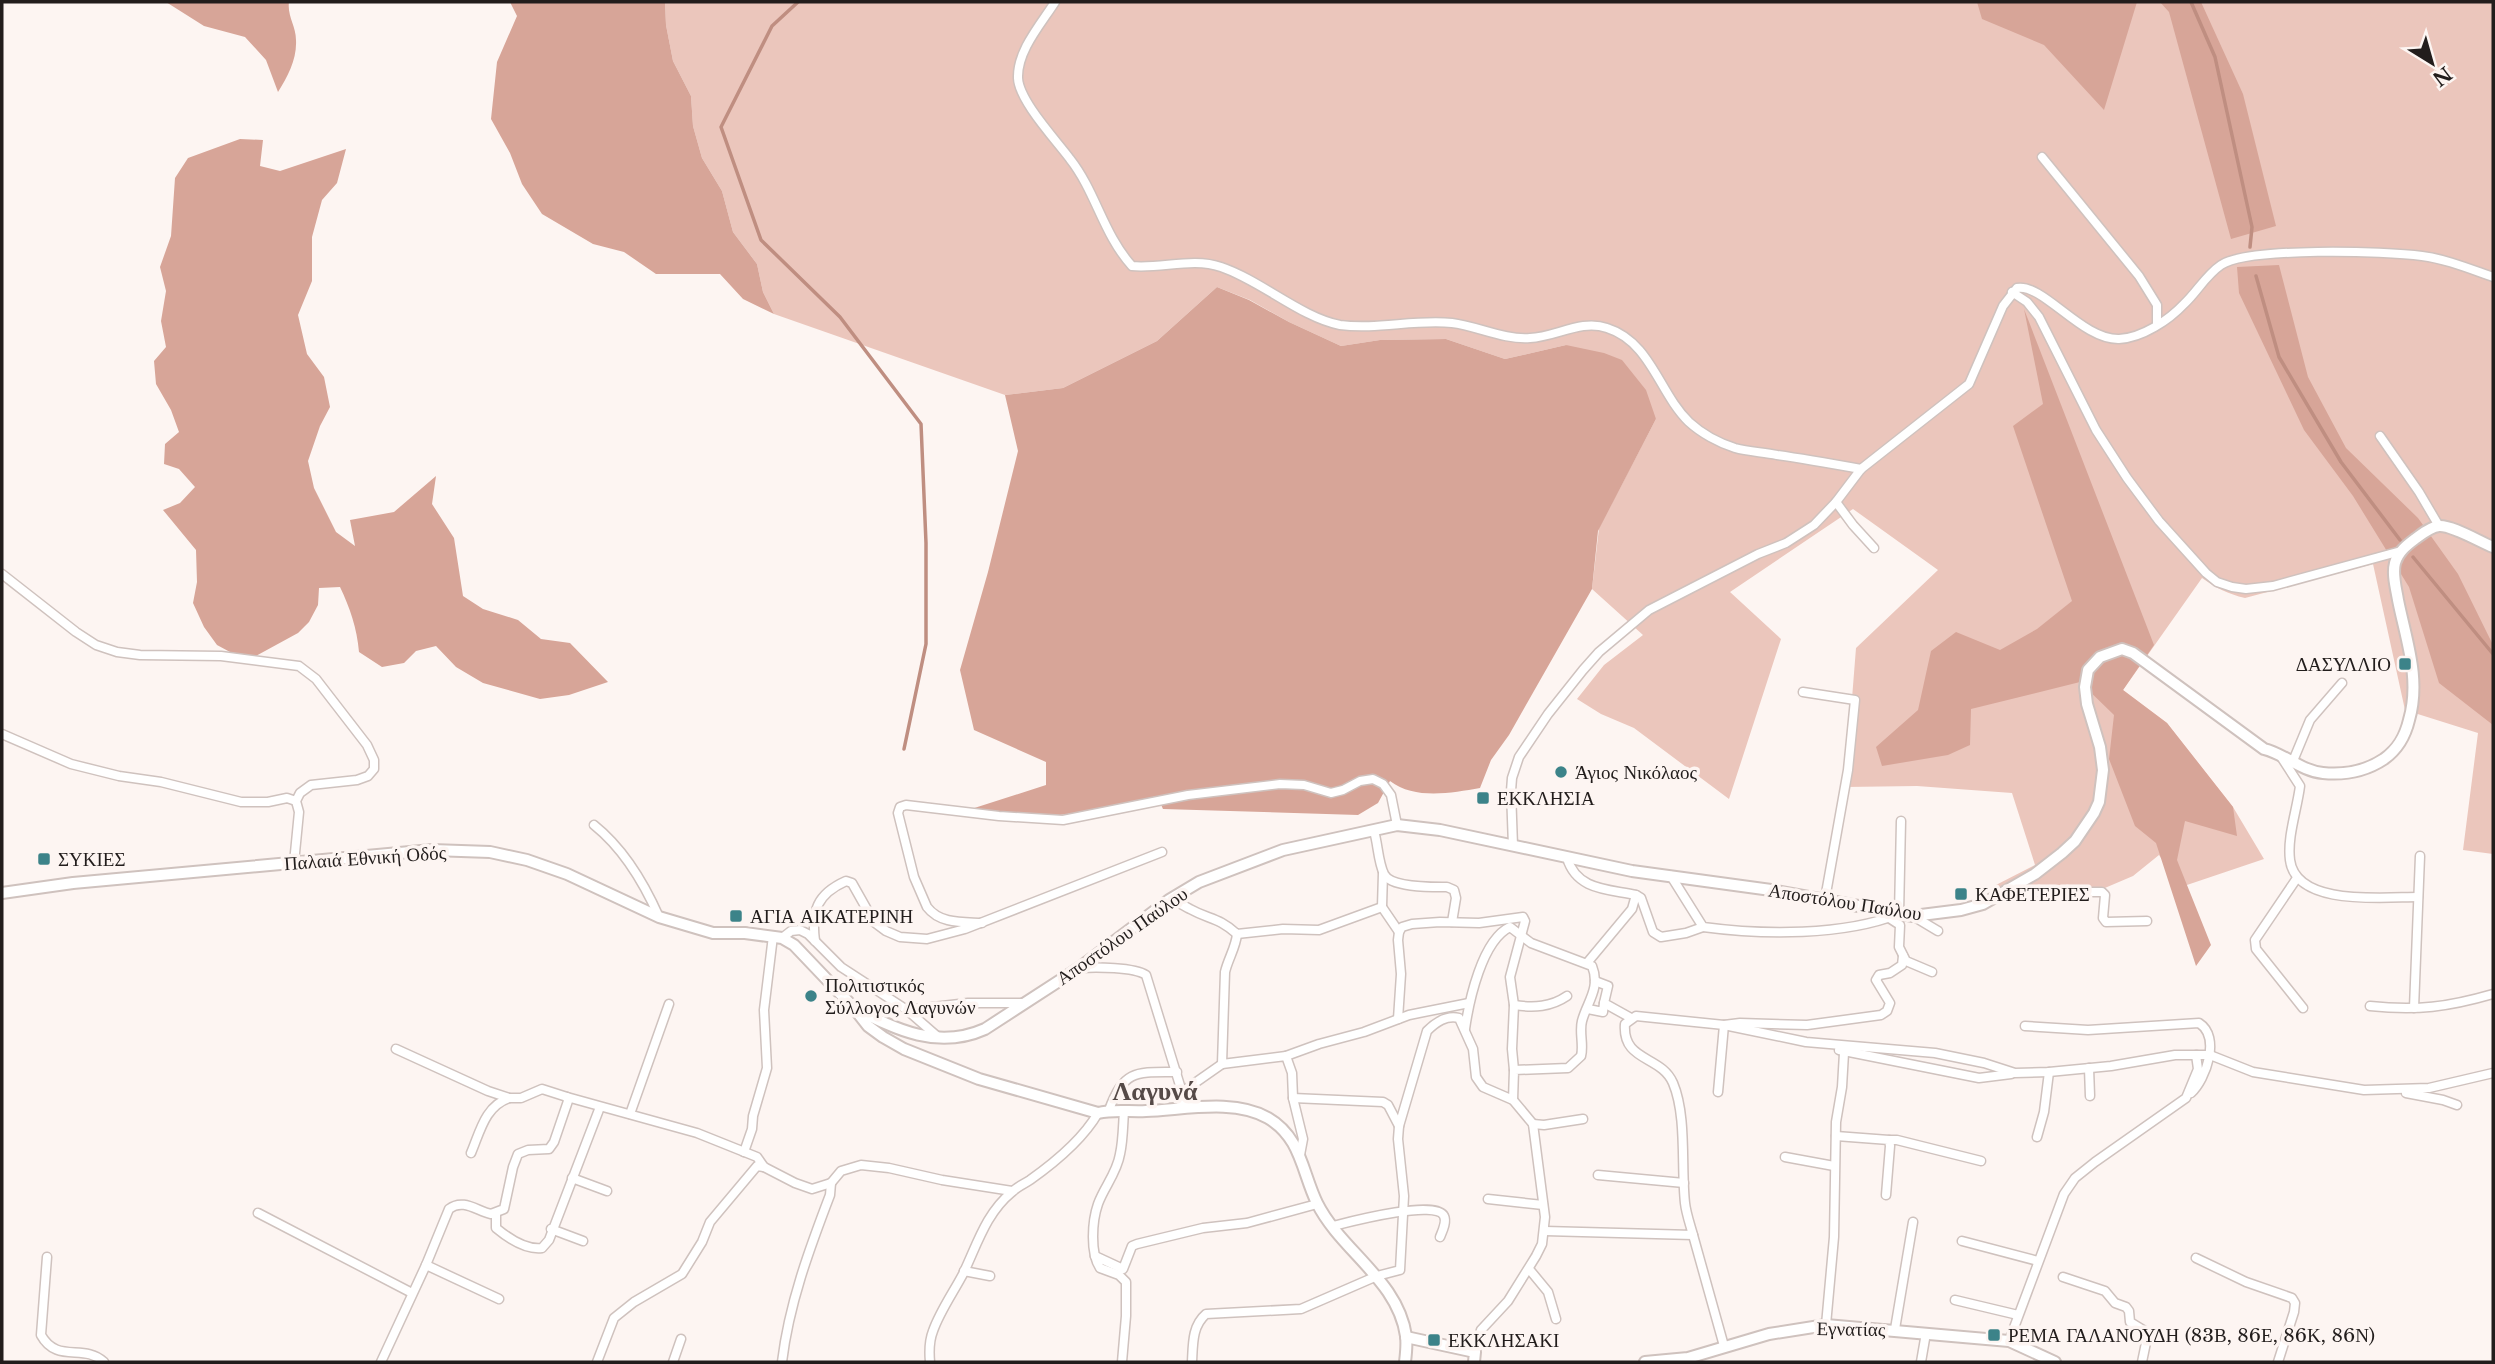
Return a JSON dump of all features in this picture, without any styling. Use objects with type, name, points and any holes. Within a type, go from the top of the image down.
[{"type":"street","points":[[1055,2],[1020,61],[1018,81],[1044,128],[1071,159],[1086,183],[1113,242],[1132,265],[1148,267],[1202,262],[1219,266],[1242,275],[1315,316],[1340,325],[1450,323],[1519,338],[1533,338],[1585,325],[1606,327],[1622,334],[1638,346],[1672,401],[1689,421],[1707,435],[1734,448],[1861,469]]},
{"type":"street","points":[[2042,157],[2145,284],[2157,305],[2157,324]]},
{"type":"street","points":[[1513,846],[1511,791],[1519,757],[1548,714],[1600,652],[1649,610],[1758,554],[1786,543],[1814,524],[1836,502],[1861,469],[1969,384],[2003,306],[2017,288],[2029,288],[2074,320],[2100,335],[2111,338],[2131,337],[2157,324],[2183,305],[2219,267],[2229,260],[2245,256],[2299,253],[2422,256],[2493,277]]},
{"type":"street","points":[[2012,292],[2027,302],[2039,317],[2096,430],[2143,501],[2217,582],[2246,589],[2273,586],[2401,551],[2419,536],[2439,526],[2493,547]]},
{"type":"street","points":[[2380,436],[2420,492],[2439,526]]},
{"type":"street","points":[[1836,502],[1874,548]]},
{"type":"street","name":"Αποστόλου Παύλου","points":[[854,1008],[882,1022],[940,1040],[969,1036],[985,1029],[1079,968],[1169,900],[1199,883],[1283,850],[1396,825],[1440,830],[1632,871],[1825,899],[1884,913],[1913,916],[1983,904],[2062,853],[2085,828],[2099,802],[2103,783],[2101,758],[2085,687],[2088,670],[2106,653],[2122,649],[2133,653],[2264,748],[2278,752],[2308,770],[2338,774],[2352,772],[2381,761],[2398,747],[2413,706],[2415,691],[2395,586],[2395,561],[2401,551]]},
{"type":"street","points":[[2,574],[76,632],[106,649],[140,655],[221,656],[279,662],[299,666],[316,679],[367,745],[374,760],[374,769],[368,776],[357,780],[310,785],[300,793],[296,801],[299,812],[294,863]]},
{"type":"street","points":[[2293,761],[2310,720],[2342,683]]},
{"type":"street","points":[[1803,692],[1855,700],[1848,770],[1825,899]]},
{"type":"street","points":[[2,734],[71,764],[119,776],[161,782],[241,802],[268,803],[287,798],[296,801]]},
{"type":"street","points":[[2278,752],[2300,786],[2290,846],[2290,862],[2297,878],[2309,889],[2325,894],[2418,897]]},
{"type":"street","points":[[982,923],[945,920],[927,907],[910,859],[898,813],[900,807],[906,805],[999,816],[1063,820],[1188,795],[1280,784],[1304,785],[1331,793],[1360,781],[1373,779],[1383,785],[1391,795],[1396,825]]},
{"type":"street","points":[[1899,914],[1901,821]]},
{"type":"street","points":[[594,825],[609,837],[646,888],[659,917]]},
{"type":"street","points":[[1374,831],[1383,873],[1382,907],[1399,932]]},
{"type":"street","name":"Παλαιά Εθνική Οδός","points":[[2,893],[73,883],[432,850],[490,852],[527,860],[567,874],[659,917],[713,933],[777,937]]},
{"type":"street","points":[[815,942],[813,920],[818,903],[826,892],[846,881],[852,883],[874,922],[886,931],[901,937],[928,939],[982,923],[1162,852]]},
{"type":"street","points":[[2414,1008],[2420,856]]},
{"type":"street","points":[[1567,858],[1576,874],[1590,886],[1641,898],[1653,932],[1661,937],[1703,927],[1797,931],[1864,925],[1884,913],[1901,928],[1899,947],[1903,956],[1913,965],[1933,972]]},
{"type":"street","points":[[1383,873],[1388,880],[1399,884],[1447,887],[1454,890],[1456,898],[1451,922]]},
{"type":"street","points":[[1671,876],[1703,927]]},
{"type":"street","points":[[2297,878],[2255,940],[2256,949],[2303,1008]]},
{"type":"street","points":[[2004,892],[2102,892],[2105,895],[2103,918],[2106,922],[2147,921]]},
{"type":"street","points":[[1587,963],[1632,909],[1636,895]]},
{"type":"street","points":[[1169,900],[1178,901],[1223,922],[1237,934],[1283,929],[1319,930],[1382,907]]},
{"type":"street","points":[[1913,916],[1938,931]]},
{"type":"street","points":[[1398,1020],[1399,932],[1402,927],[1412,924],[1479,923],[1524,917],[1522,937],[1510,977],[1514,1005],[1513,1100]]},
{"type":"street","points":[[1464,1032],[1469,1003],[1479,973],[1498,937],[1510,927],[1522,937],[1557,954],[1587,963],[1594,971],[1595,981],[1594,993],[1581,1022],[1581,1056],[1568,1068],[1514,1070]]},
{"type":"street","points":[[777,937],[800,930],[808,934],[841,967],[907,1010],[940,1040]]},
{"type":"street","points":[[1222,1064],[1225,972],[1237,934]]},
{"type":"street","points":[[777,937],[794,945],[868,1026],[904,1049],[979,1079],[1104,1112],[1154,1111],[1181,1107],[1235,1109],[1266,1116],[1286,1133],[1300,1155],[1317,1204],[1377,1276],[1392,1300],[1406,1337],[1405,1362]]},
{"type":"street","points":[[744,1152],[767,1068],[764,1010],[777,937]]},
{"type":"street","points":[[1724,1024],[1807,1025],[1881,1015],[1891,1003],[1876,980],[1879,975],[1890,973],[1902,965],[1903,956]]},
{"type":"street","points":[[1079,968],[1109,967],[1146,975],[1177,1072],[1182,1092],[1181,1107]]},
{"type":"street","points":[[1588,1009],[1603,1012],[1608,986],[1595,981]]},
{"type":"street","points":[[2370,1006],[2451,1006],[2493,994]]},
{"type":"street","points":[[1514,1005],[1530,1007],[1556,1004],[1567,996]]},
{"type":"street","points":[[907,1010],[968,1003],[1024,1003]]},
{"type":"street","points":[[1182,1092],[1222,1064],[1286,1056],[1427,1011],[1469,1003]]},
{"type":"street","points":[[1604,1003],[1631,1018]]},
{"type":"street","points":[[630,1114],[669,1004]]},
{"type":"street","points":[[1192,1362],[1195,1330],[1199,1320],[1206,1314],[1301,1309],[1377,1276],[1400,1270],[1404,1196],[1399,1126],[1427,1031],[1427,1011]]},
{"type":"street","points":[[1406,1337],[1474,1357],[1481,1330],[1508,1301],[1529,1269],[1542,1244],[1545,1231],[1533,1124],[1513,1100],[1483,1087],[1476,1077],[1473,1049],[1459,1018],[1453,1016],[1434,1024],[1427,1031]]},
{"type":"street","points":[[1724,1346],[1685,1204],[1682,1132],[1676,1092],[1664,1069],[1633,1052],[1625,1032],[1625,1024],[1631,1018],[1636,1016],[1724,1024],[1827,1044],[1935,1053],[1984,1063],[2015,1073]]},
{"type":"street","points":[[2009,1341],[2064,1194],[2075,1178],[2186,1098],[2199,1086],[2210,1055],[2207,1032],[2199,1023],[2088,1030],[2025,1026]]},
{"type":"street","points":[[1718,1092],[1724,1024]]},
{"type":"street","points":[[1827,1044],[1843,1052],[1979,1078],[2089,1068],[2175,1055],[2210,1055],[2274,1077],[2364,1090],[2429,1088],[2493,1073]]},
{"type":"street","points":[[396,1049],[477,1087],[509,1098]]},
{"type":"street","points":[[1826,1325],[1834,1237],[1834,1166],[1843,1052]]},
{"type":"street","points":[[2186,1098],[2198,1069],[2196,1055]]},
{"type":"street","points":[[1286,1056],[1292,1073],[1293,1098],[1303,1139],[1300,1155]]},
{"type":"street","points":[[2089,1068],[2090,1096]]},
{"type":"street","points":[[930,1362],[930,1344],[934,1329],[983,1228],[998,1206],[1012,1191],[1031,1179],[1091,1125],[1104,1112],[1127,1078],[1138,1072],[1177,1072]]},
{"type":"street","points":[[2037,1137],[2044,1112],[2049,1072]]},
{"type":"street","points":[[471,1153],[490,1110],[498,1101],[521,1098],[542,1089],[689,1130],[757,1157],[764,1167]]},
{"type":"street","points":[[2396,1091],[2457,1105]]},
{"type":"street","points":[[381,1362],[426,1265],[445,1214],[454,1204],[463,1204],[484,1213],[496,1214],[504,1209],[518,1154],[528,1150],[549,1149],[554,1142],[567,1097]]},
{"type":"street","points":[[1293,1098],[1383,1102],[1388,1105],[1399,1126]]},
{"type":"street","points":[[496,1214],[496,1228],[507,1237],[535,1249],[542,1248],[549,1240],[600,1107]]},
{"type":"street","points":[[1121,1272],[1100,1268],[1095,1256],[1097,1207],[1121,1153],[1124,1111]]},
{"type":"street","points":[[1533,1124],[1583,1119]]},
{"type":"street","points":[[1836,1136],[1897,1140],[1981,1161]]},
{"type":"street","points":[[1885,1195],[1889,1140]]},
{"type":"street","points":[[1785,1157],[1834,1166]]},
{"type":"street","points":[[597,1362],[614,1318],[634,1302],[682,1274],[702,1242],[710,1222],[757,1166],[812,1189],[831,1184]]},
{"type":"street","points":[[782,1362],[794,1298],[830,1195],[831,1184],[841,1171],[852,1166],[874,1166],[1012,1191]]},
{"type":"street","points":[[1598,1175],[1684,1183]]},
{"type":"street","points":[[572,1178],[607,1191]]},
{"type":"street","points":[[1488,1199],[1543,1205]]},
{"type":"street","points":[[1122,1362],[1127,1290],[1121,1272],[1132,1246],[1203,1228],[1247,1223],[1317,1204]]},
{"type":"street","points":[[1333,1226],[1402,1211],[1439,1212],[1445,1220],[1440,1237]]},
{"type":"street","points":[[258,1213],[412,1293]]},
{"type":"street","points":[[1895,1329],[1913,1222]]},
{"type":"street","points":[[551,1229],[583,1241]]},
{"type":"street","points":[[1545,1231],[1693,1235]]},
{"type":"street","points":[[1962,1241],[2038,1261]]},
{"type":"street","points":[[47,1257],[41,1335],[46,1345],[62,1353],[94,1355],[104,1362]]},
{"type":"street","points":[[2196,1258],[2246,1282],[2292,1298],[2295,1303],[2294,1312],[2278,1362]]},
{"type":"street","points":[[426,1265],[499,1299]]},
{"type":"street","points":[[1529,1269],[1548,1292],[1556,1318]]},
{"type":"street","points":[[964,1271],[990,1276]]},
{"type":"street","points":[[2063,1277],[2105,1291],[2115,1303],[2126,1307],[2130,1322],[2148,1333],[2141,1362]]},
{"type":"street","points":[[1955,1300],[2018,1315]]},
{"type":"street","name":"Εγνατίας","points":[[1645,1362],[1690,1360],[1724,1346],[1769,1334],[1826,1325],[2009,1341],[2055,1362]]},
{"type":"street","points":[[1921,1362],[1926,1333]]},
{"type":"street","points":[[673,1362],[681,1339]]},
{"type":"shaded area","points":[[166,2],[289,2],[296,47],[291,67],[278,92],[266,60],[245,37],[204,26]]},
{"type":"shaded area","points":[[510,2],[665,2],[673,61],[691,96],[693,126],[702,158],[722,191],[733,232],[757,264],[763,292],[774,314],[743,299],[720,274],[656,274],[624,252],[593,244],[542,214],[522,184],[510,153],[491,119],[497,62],[517,16]]},
{"type":"shaded area","points":[[665,2],[2493,2],[2493,854],[2463,850],[2478,733],[2405,710],[2373,564],[2245,598],[2222,590],[2202,578],[2123,690],[2167,723],[2233,807],[2264,859],[2181,887],[2159,855],[2133,876],[2086,896],[2005,898],[1994,886],[2035,865],[2012,793],[1917,786],[1845,787],[1856,648],[1938,570],[1853,509],[1730,592],[1781,639],[1729,799],[1634,728],[1601,714],[1577,699],[1604,665],[1643,635],[1592,589],[1599,528],[1656,419],[1566,345],[1505,359],[1446,339],[1380,340],[1341,346],[1250,300],[1217,287],[1157,341],[1063,388],[1005,395],[774,314],[763,292],[757,264],[733,232],[722,191],[702,158],[693,126],[691,96],[673,61]]},
{"type":"shaded area","points":[[1977,2],[2137,2],[2104,110],[2044,45],[1982,19]]},
{"type":"shaded area","points":[[2160,2],[2201,2],[2243,94],[2276,226],[2231,239],[2169,12]]},
{"type":"shaded area","points":[[240,139],[263,140],[260,166],[280,171],[346,149],[337,183],[322,200],[312,237],[312,281],[298,315],[307,354],[324,377],[330,407],[308,461],[314,488],[336,532],[355,546],[350,520],[394,512],[436,476],[432,504],[454,538],[463,596],[483,609],[518,620],[541,639],[570,643],[608,682],[569,695],[540,699],[483,683],[456,667],[436,646],[416,651],[404,663],[382,667],[359,652],[357,635],[340,587],[319,588],[318,605],[309,622],[298,633],[254,657],[230,652],[217,645],[204,627],[193,603],[197,582],[196,550],[163,510],[180,503],[195,487],[179,469],[164,464],[165,444],[179,432],[171,410],[156,384],[154,361],[166,347],[161,321],[166,291],[160,267],[171,236],[175,178],[188,158]]},
{"type":"shaded area","points":[[2279,265],[2308,377],[2346,448],[2418,518],[2458,574],[2493,645],[2493,725],[2439,683],[2409,587],[2353,496],[2304,430],[2239,293],[2237,267]]},
{"type":"shaded area","points":[[1217,287],[1341,346],[1380,340],[1446,339],[1505,359],[1566,345],[1604,353],[1622,360],[1646,390],[1656,419],[1598,531],[1592,589],[1509,735],[1491,760],[1480,788],[1434,794],[1411,791],[1390,781],[1378,803],[1358,815],[1163,809],[1157,796],[1097,810],[1060,815],[965,811],[1046,785],[1046,762],[974,730],[960,670],[1018,451],[1005,395],[1063,388],[1157,341]]},
{"type":"shaded area","points":[[2024,309],[2154,645],[2123,690],[2167,723],[2233,807],[2237,836],[2185,821],[2177,860],[2211,945],[2196,966],[2156,843],[2135,826],[2109,759],[2114,715],[2080,682],[1971,709],[1970,745],[1948,755],[1882,766],[1876,747],[1918,710],[1931,651],[1956,632],[2000,650],[2037,629],[2072,601],[2013,426],[2043,404]]},
{"type":"waterway","points":[[798,2],[772,26],[721,127],[761,240],[840,317],[921,424],[926,543],[926,644],[904,749]]},
{"type":"waterway","points":[[2191,2],[2215,57],[2252,227],[2250,247]]},
{"type":"waterway","points":[[2256,276],[2279,357],[2341,462],[2400,540]]},
{"type":"waterway","points":[[2413,557],[2493,654]]},
{"type":"place","name":"ΔΑΣΥΛΛΙΟ","points":[[2405,664]]},
{"type":"place","name":"Άγιος Νικόλαος","points":[[1561,772]]},
{"type":"place","name":"ΕΚΚΛΗΣΙΑ","points":[[1483,798]]},
{"type":"place","name":"ΣΥΚΙΕΣ","points":[[44,859]]},
{"type":"place","name":"ΚΑΦΕΤΕΡΙΕΣ","points":[[1961,894]]},
{"type":"place","name":"ΑΓΙΑ ΑΙΚΑΤΕΡΙΝΗ","points":[[736,916]]},
{"type":"place","name":"Πολιτιστικός Σύλλογος Λαγυνών","points":[[811,996]]},
{"type":"place","name":"ΡΕΜΑ ΓΑΛΑΝΟΥΔΗ (83Β, 86Ε, 86Κ, 86Ν)","points":[[1994,1335]]},
{"type":"place","name":"ΕΚΚΛΗΣΑΚΙ","points":[[1434,1340]]},
{"type":"district","name":"Λαγυνά","points":[[1155,1091]]}]
